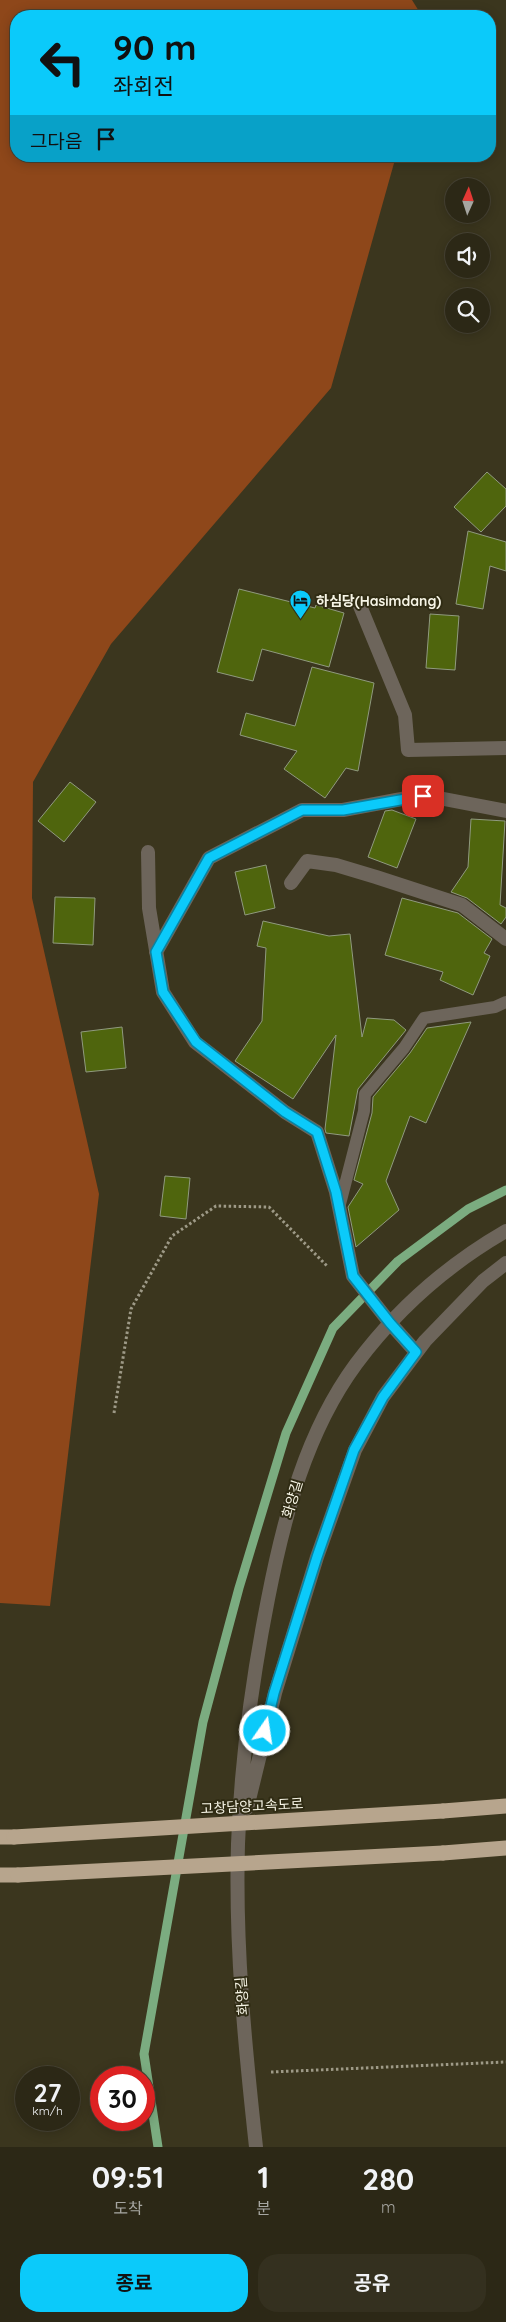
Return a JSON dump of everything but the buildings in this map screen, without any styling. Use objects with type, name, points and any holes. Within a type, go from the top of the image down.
[{"type":"highway","name":"고창담양고속도로","points":[[7,1837],[506,1806]]},
{"type":"highway","points":[[0,1876],[443,1853],[506,1848]]},
{"type":"street","points":[[360,606],[405,715],[408,750],[506,748]]},
{"type":"street","points":[[156,952],[209,858],[302,810],[343,810],[423,796],[506,811]]},
{"type":"street","points":[[148,852],[149,908],[163,992],[196,1042],[285,1112],[317,1132],[339,1208],[353,1276],[379,1310],[416,1352]]},
{"type":"street","points":[[291,883],[307,861],[336,865],[462,905],[506,939]]},
{"type":"street","name":"화양길","points":[[256,2147],[248,2073],[239,1947],[238,1845],[247,1717],[273,1570],[291,1502],[309,1449],[355,1366],[390,1323],[419,1293],[453,1265],[506,1231]]},
{"type":"street","name":"화양길","points":[[238,1845],[274,1693],[317,1557],[354,1450],[383,1397],[416,1352],[483,1281],[506,1263]]},
{"type":"lane","points":[[339,1208],[364,1112],[365,1094],[404,1048],[424,1018],[495,1007],[506,1002]]},
{"type":"path","points":[[114,1414],[131,1309],[172,1236],[216,1206],[269,1206],[328,1267],[353,1276]]},
{"type":"path","points":[[248,2073],[506,2062]]},
{"type":"shaded area","points":[[0,0],[412,0],[418,10],[10,10],[10,162],[394,162],[331,388],[111,644],[33,782],[32,898],[99,1194],[50,1606],[0,1603]]},
{"type":"waterway","points":[[158,2147],[144,2054],[203,1722],[239,1588],[286,1433],[333,1328],[398,1261],[468,1209],[506,1190]]},
{"type":"place","name":"하심당(Hasimdang)","points":[[300,620]]},
{"type":"route","points":[[265,1731],[274,1693],[317,1557],[354,1450],[383,1397],[416,1352],[390,1323],[353,1276],[336,1192],[317,1132],[285,1112],[196,1042],[163,992],[156,952],[209,858],[302,810],[343,810],[423,796]]}]
